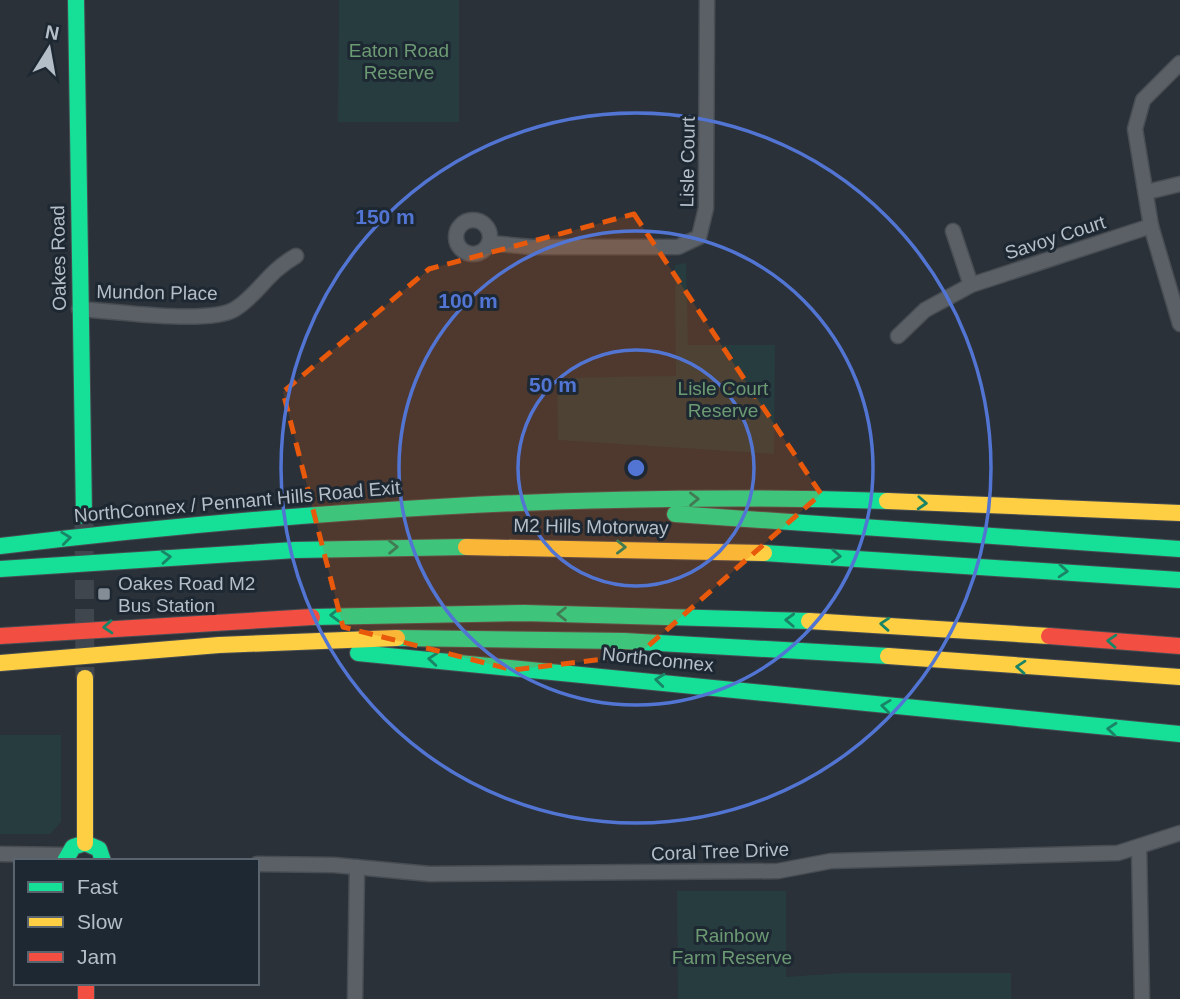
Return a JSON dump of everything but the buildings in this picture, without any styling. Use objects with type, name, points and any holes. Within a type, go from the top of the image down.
[{"type":"main road","name":"Oakes Road","points":[[76,0],[84,516]]},
{"type":"main road","points":[[479,502],[794,498],[1180,513]]},
{"type":"main road","points":[[479,502],[1180,549]]},
{"type":"main road","name":"NorthConnex / Pennant Hills Road Exit","points":[[0,546],[249,518],[479,502]]},
{"type":"main road","name":"M2 Hills Motorway","points":[[0,569],[213,554],[524,546],[871,558],[1180,580]]},
{"type":"main road","points":[[0,636],[318,616],[600,614],[858,622],[1180,646]]},
{"type":"main road","points":[[0,663],[130,650],[322,639],[534,639],[756,649],[1180,677]]},
{"type":"main road","name":"NorthConnex","points":[[130,650],[366,653],[592,673],[986,719],[1180,734]]},
{"type":"main road","points":[[85,678],[85,843]]},
{"type":"main road","points":[[66,858],[73,846],[85,843],[99,849],[102,859]]},
{"type":"street","name":"Lisle Court","points":[[490,243],[532,247],[678,247],[699,237],[706,208],[707,0]]},
{"type":"street","points":[[1180,63],[1148,93],[1138,109],[1136,142],[1151,226],[1180,324]]},
{"type":"street","points":[[1147,192],[1180,184]]},
{"type":"street","name":"Savoy Court","points":[[898,335],[925,310],[971,285],[1151,226]]},
{"type":"street","points":[[953,231],[971,285]]},
{"type":"street","name":"Mundon Place","points":[[79,309],[220,315],[243,304],[273,270],[296,256]]},
{"type":"street","name":"Coral Tree Drive","points":[[259,864],[357,867],[430,874],[766,872],[831,861],[1093,855],[1139,847],[1180,833]]},
{"type":"street","points":[[1139,847],[1142,999]]},
{"type":"street","points":[[0,854],[66,858]]},
{"type":"street","points":[[355,999],[357,867]]},
{"type":"highlighted area","points":[[634,214],[748,380],[821,494],[638,655],[513,670],[343,627],[283,392],[429,269]]},
{"type":"green space","name":"Eaton Road Reserve","points":[[339,0],[459,0],[459,122],[338,122]]},
{"type":"green space","name":"Lisle Court Reserve","points":[[686,263],[688,345],[775,345],[774,454],[558,440],[557,378],[676,376],[675,265]]},
{"type":"green space","points":[[0,735],[61,735],[61,822],[50,834],[0,834]]},
{"type":"green space","name":"Rainbow Farm Reserve","points":[[677,891],[786,891],[786,977],[843,973],[1011,973],[1011,999],[678,999]]},
{"type":"tunnel","points":[[84,522],[85,678]]},
{"type":"traffic: fast","points":[[76,0],[84,516]]},
{"type":"traffic: fast","points":[[0,546],[221,523],[443,507],[665,499],[887,501]]},
{"type":"traffic: fast","points":[[675,514],[1180,549]]},
{"type":"traffic: fast","points":[[0,569],[295,550],[466,547]]},
{"type":"traffic: fast","points":[[764,553],[1180,580]]},
{"type":"traffic: fast","points":[[312,617],[524,613],[809,621]]},
{"type":"traffic: fast","points":[[397,638],[624,641],[888,656]]},
{"type":"traffic: fast","points":[[358,653],[1180,734]]},
{"type":"traffic: fast","points":[[66,859],[73,847],[85,843],[99,849],[102,859]]},
{"type":"traffic: slow","points":[[887,501],[1180,513]]},
{"type":"traffic: slow","points":[[466,547],[764,553]]},
{"type":"traffic: slow","points":[[809,621],[1049,636]]},
{"type":"traffic: slow","points":[[0,663],[219,645],[397,638]]},
{"type":"traffic: slow","points":[[888,656],[1180,677]]},
{"type":"traffic: slow","points":[[85,678],[85,843]]},
{"type":"traffic: jam","points":[[0,636],[312,617]]},
{"type":"traffic: jam","points":[[1049,636],[1180,646]]},
{"type":"traffic: jam","points":[[86,985],[86,999]]},
{"type":"place","name":"Oakes Road M2 Bus Station","points":[[104,594]]}]
